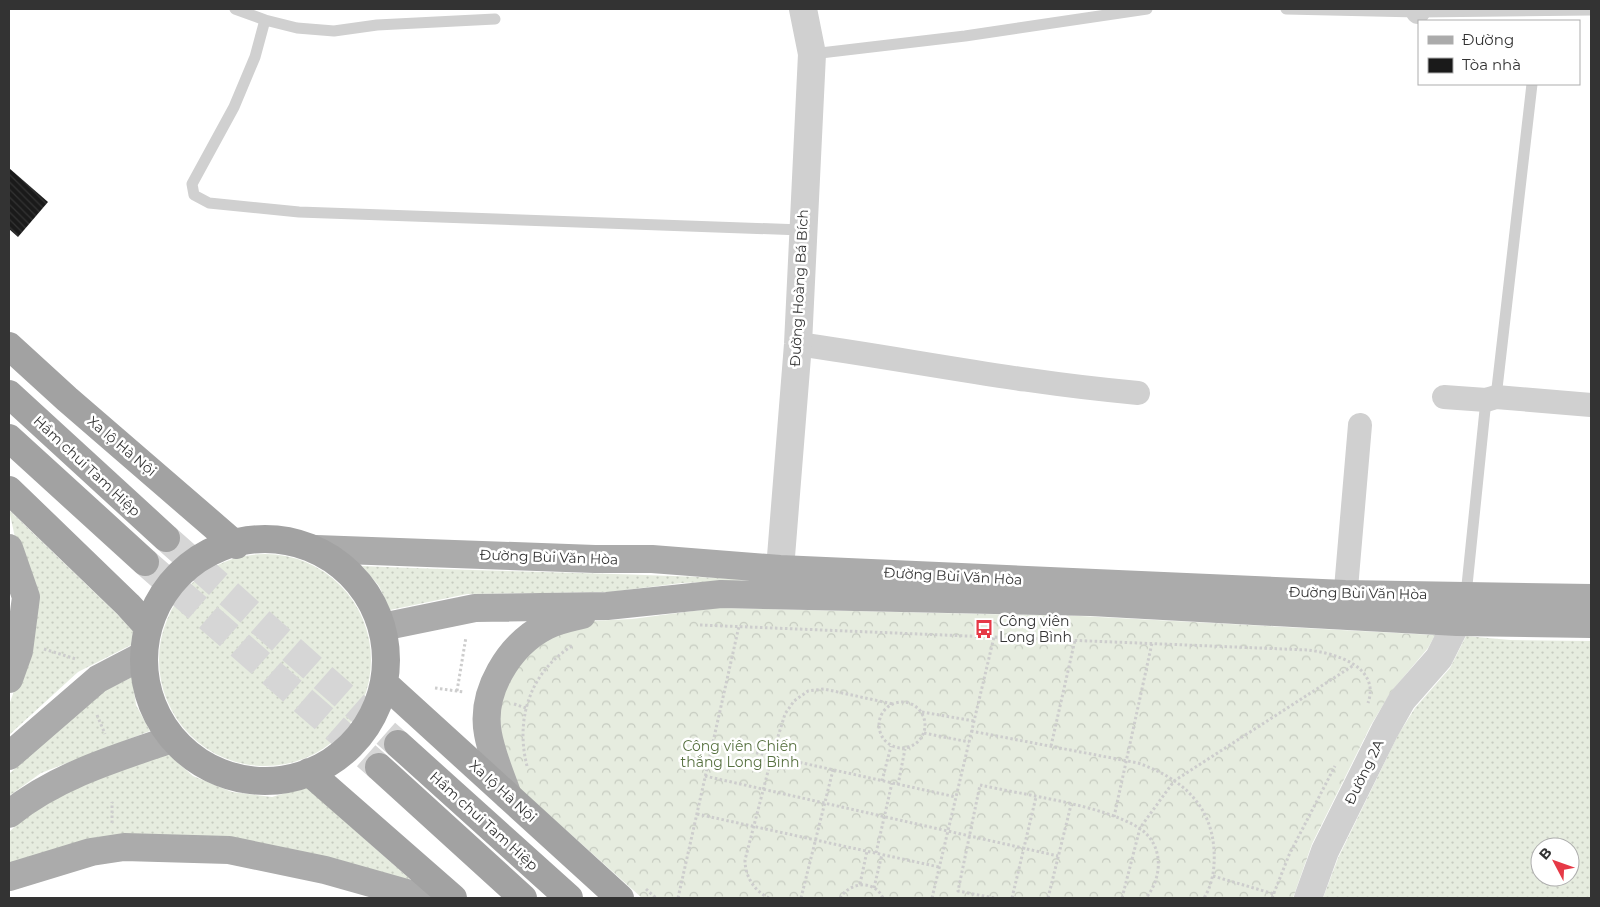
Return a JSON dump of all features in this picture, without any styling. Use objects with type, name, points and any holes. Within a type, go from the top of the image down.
[{"type":"highway","name":"Xa lộ Hà Nội","points":[[9,346],[67,399],[236,544]]},
{"type":"highway","name":"Hầm chui Tam Hiệp","points":[[9,394],[166,538]]},
{"type":"highway","points":[[9,438],[145,562]]},
{"type":"highway","points":[[9,490],[128,605],[148,627]]},
{"type":"highway","points":[[267,539],[292,542],[316,549],[345,568],[368,595],[382,627],[386,656],[385,684],[373,714],[356,740],[334,760],[309,772],[271,781],[234,778],[200,763],[172,739],[159,720],[150,699],[144,677],[144,655],[148,627],[162,596],[183,571],[210,552],[236,544],[267,539]]},
{"type":"highway","name":"Xa lộ Hà Nội","points":[[385,684],[620,898]]},
{"type":"highway","name":"Hầm chui Tam Hiệp","points":[[398,744],[569,898]]},
{"type":"highway","points":[[379,767],[523,898]]},
{"type":"highway","points":[[309,772],[453,898]]},
{"type":"main road","points":[[9,548],[26,597],[19,651],[9,679]]},
{"type":"main road","name":"Đường Bùi Văn Hòa","points":[[316,549],[595,559],[652,559],[1344,605],[1457,622],[1591,624]]},
{"type":"main road","points":[[778,595],[780,569]]},
{"type":"main road","name":"Đường Bùi Văn Hòa","points":[[382,627],[475,608],[607,606],[721,594],[1344,605],[1466,595],[1591,598]]},
{"type":"main road","points":[[1457,622],[1466,595]]},
{"type":"main road","points":[[508,796],[488,733],[489,702],[494,684],[515,650],[546,626],[607,606]]},
{"type":"main road","points":[[9,756],[98,679],[144,655]]},
{"type":"main road","points":[[9,814],[50,786],[124,755],[172,739]]},
{"type":"main road","points":[[9,877],[91,852],[124,847],[229,850],[325,870],[424,898]]},
{"type":"street","name":"Đường Hoàng Bá Bích","points":[[780,569],[798,344],[802,230],[812,54],[803,9]]},
{"type":"street","points":[[798,344],[882,356],[976,374],[1078,388],[1138,393]]},
{"type":"street","points":[[1444,397],[1491,398],[1591,405]]},
{"type":"street","points":[[1344,605],[1360,424]]},
{"type":"street","name":"Đường 2A","points":[[1308,898],[1325,851],[1385,730],[1402,700],[1439,658],[1457,622]]},
{"type":"lane","points":[[235,9],[265,20],[297,28],[334,31],[377,25],[495,19]]},
{"type":"lane","points":[[812,54],[965,36],[1147,9]]},
{"type":"lane","points":[[1286,9],[1418,10],[1540,16],[1591,10]]},
{"type":"lane","points":[[265,20],[255,57],[234,107],[192,184],[194,195],[209,203],[308,212],[802,230]]},
{"type":"lane","points":[[1466,595],[1532,85]]},
{"type":"path","points":[[695,625],[1308,650],[1344,657],[1354,665],[1369,683],[1370,700],[1365,710]]},
{"type":"path","points":[[678,898],[739,626]]},
{"type":"path","points":[[457,691],[466,633]]},
{"type":"path","points":[[932,898],[994,637]]},
{"type":"path","points":[[1051,746],[1075,640]]},
{"type":"path","points":[[528,770],[522,747],[522,730],[524,716],[534,685],[547,666],[558,655],[580,642]]},
{"type":"path","points":[[1114,817],[1152,643]]},
{"type":"path","points":[[1122,898],[1140,828],[1174,781],[1354,665]]},
{"type":"path","points":[[769,898],[757,890],[745,868],[753,826],[772,756],[788,707],[800,694],[824,689],[893,704],[909,702],[922,712],[974,722]]},
{"type":"path","points":[[893,704],[882,714],[879,722],[881,736],[891,746],[905,749],[919,742],[924,732],[925,719],[922,712]]},
{"type":"path","points":[[94,707],[107,738]]},
{"type":"path","points":[[971,731],[1126,761],[1152,768],[1174,781],[1196,798],[1212,827],[1213,876],[1204,898]]},
{"type":"path","points":[[924,732],[969,742]]},
{"type":"path","points":[[712,744],[956,797]]},
{"type":"path","points":[[882,781],[891,746]]},
{"type":"path","points":[[898,785],[905,749]]},
{"type":"path","points":[[1272,898],[1289,855],[1336,764]]},
{"type":"path","points":[[801,898],[833,770]]},
{"type":"path","points":[[705,776],[1058,856]]},
{"type":"path","points":[[876,853],[892,783]]},
{"type":"path","points":[[994,898],[958,891],[980,785],[1071,805],[1114,817],[1140,828],[1151,839],[1159,852],[1159,869],[1154,889],[1146,898]]},
{"type":"path","points":[[1012,898],[1036,797]]},
{"type":"path","points":[[1048,898],[1071,805]]},
{"type":"path","points":[[696,814],[939,866]]},
{"type":"path","points":[[860,884],[867,851]]},
{"type":"path","points":[[874,888],[882,854]]},
{"type":"path","points":[[1213,876],[1274,894]]},
{"type":"path","points":[[840,898],[846,890],[860,884],[874,888],[883,898]]},
{"type":"green space","points":[[9,510],[133,631],[131,645],[78,672],[9,735],[9,705],[27,655],[16,542]]},
{"type":"green space","points":[[255,554],[275,554],[296,558],[315,566],[340,585],[353,601],[363,619],[369,639],[371,660],[369,681],[363,701],[353,719],[340,735],[315,754],[296,762],[275,766],[255,766],[234,762],[215,754],[198,742],[183,727],[171,710],[163,691],[159,670],[159,650],[163,629],[171,610],[183,593],[198,578],[215,566],[234,558]]},
{"type":"green space","points":[[362,566],[657,575],[755,580],[682,583],[610,592],[467,594],[390,610],[379,586]]},
{"type":"green space","name":"Công viên Chiến thắng Long Bình","points":[[716,608],[1080,616],[1435,635],[1428,648],[1391,692],[1371,725],[1312,844],[1293,898],[642,898],[510,780],[496,732],[503,685],[535,643],[590,621],[632,619]]},
{"type":"green space","points":[[1466,636],[1510,640],[1591,641],[1591,898],[1323,898],[1338,858],[1398,735],[1415,708],[1450,668]]},
{"type":"green space","points":[[132,677],[136,705],[150,731],[41,773],[9,796],[9,774],[94,696]]},
{"type":"green space","points":[[168,754],[193,776],[232,792],[272,797],[306,787],[420,888],[270,849],[9,868],[9,832],[44,805],[84,785]]},
{"type":"building","points":[[9,168],[48,202],[18,237],[9,229]]},
{"type":"tunnel","points":[[166,538],[398,744]]},
{"type":"tunnel","points":[[145,562],[379,767]]},
{"type":"place","name":"Công viên Long Bình","points":[[984,629]]}]
